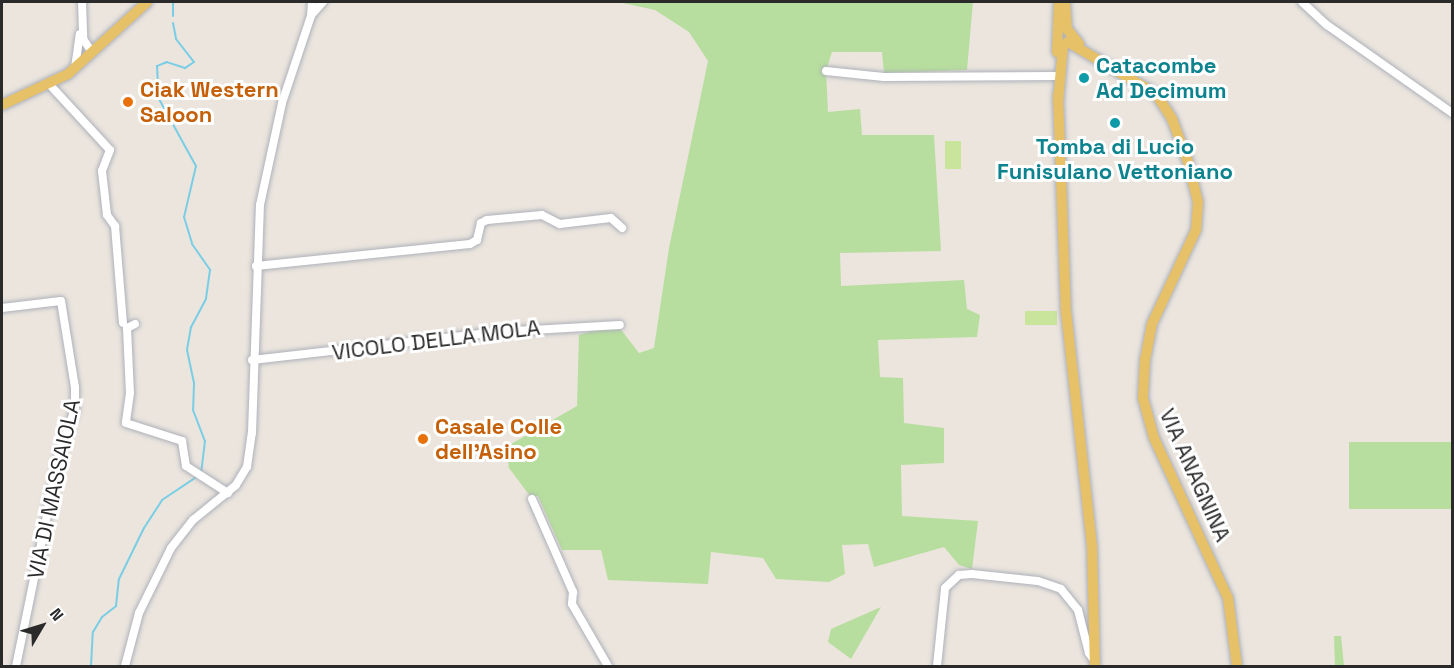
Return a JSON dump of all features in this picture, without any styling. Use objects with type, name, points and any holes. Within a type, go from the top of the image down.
[{"type":"main road","points":[[2,105],[50,85],[75,68],[147,2]]},
{"type":"main road","name":"VIA ANAGNINA","points":[[1059,2],[1058,102],[1066,318],[1093,559],[1095,663]]},
{"type":"main road","name":"VIA ANAGNINA","points":[[1065,2],[1068,32],[1098,59]]},
{"type":"main road","name":"VIA ANAGNINA","points":[[1058,102],[1063,44],[1069,42],[1149,87],[1164,104],[1196,190],[1196,230],[1152,324],[1145,359],[1143,398],[1154,438],[1228,597],[1238,666]]},
{"type":"street","points":[[82,2],[84,39],[91,51]]},
{"type":"street","points":[[125,666],[139,613],[171,548],[193,520],[228,493],[247,467],[256,266],[264,176],[282,103],[311,16],[312,2]]},
{"type":"street","points":[[311,16],[322,2]]},
{"type":"street","points":[[1302,2],[1327,26],[1452,113]]},
{"type":"street","points":[[75,68],[82,22]]},
{"type":"street","points":[[826,71],[884,77],[1058,76]]},
{"type":"street","points":[[50,85],[110,150],[102,171],[107,216],[115,226],[123,323]]},
{"type":"street","points":[[256,266],[470,244],[477,240],[481,223],[487,220],[542,216],[560,224],[611,218],[622,228]]},
{"type":"street","name":"VIA DI MASSAIOLA","points":[[2,308],[52,299],[62,302],[75,392],[16,666]]},
{"type":"street","points":[[135,324],[127,327],[129,358],[126,423],[184,442],[185,462],[190,469],[228,493]]},
{"type":"street","name":"VICOLO DELLA MOLA","points":[[252,360],[497,332],[620,325]]},
{"type":"street","points":[[129,358],[138,358]]},
{"type":"street","points":[[532,499],[573,592],[572,604],[608,666]]},
{"type":"street","points":[[937,666],[945,588],[959,575],[972,574],[1038,580],[1059,588],[1078,610],[1089,653],[1095,663]]},
{"type":"green space","points":[[618,2],[973,2],[967,70],[884,73],[882,52],[832,52],[826,71],[828,112],[860,109],[862,135],[934,135],[941,251],[840,253],[841,286],[964,280],[967,309],[980,315],[977,337],[878,340],[880,377],[903,378],[904,423],[944,428],[944,463],[901,465],[902,516],[978,521],[972,569],[959,565],[944,547],[874,567],[868,544],[842,545],[845,574],[829,582],[776,579],[763,558],[711,552],[708,584],[608,580],[601,550],[562,550],[538,496],[530,496],[509,468],[506,447],[577,406],[579,335],[608,326],[619,327],[639,353],[654,348],[669,248],[708,61],[689,32],[655,10]]},
{"type":"green space","points":[[945,141],[961,141],[961,169],[945,169]]},
{"type":"green space","points":[[1025,311],[1057,311],[1057,325],[1025,325]]},
{"type":"green space","points":[[1349,442],[1452,442],[1452,509],[1349,509]]},
{"type":"green space","points":[[881,607],[851,659],[828,642],[831,629]]},
{"type":"green space","points":[[1334,636],[1341,636],[1344,666],[1335,666]]},
{"type":"waterway","points":[[173,2],[173,16]]},
{"type":"waterway","points":[[173,23],[176,39],[194,62],[185,68],[167,62],[157,66],[159,99],[196,166],[184,217],[192,244],[210,270],[206,299],[191,327],[187,350],[194,384],[193,410],[205,441],[201,472]]},
{"type":"waterway","points":[[91,666],[93,632],[102,617],[116,606],[119,579],[144,528],[162,500],[198,476]]},
{"type":"place","name":"Catacombe Ad Decimum","points":[[1084,78]]},
{"type":"place","name":"Ciak Western Saloon","points":[[128,102]]},
{"type":"place","name":"Tomba di Lucio Funisulano Vettoniano","points":[[1115,123]]},
{"type":"place","name":"Casale Colle dell'Asino","points":[[423,439]]}]
